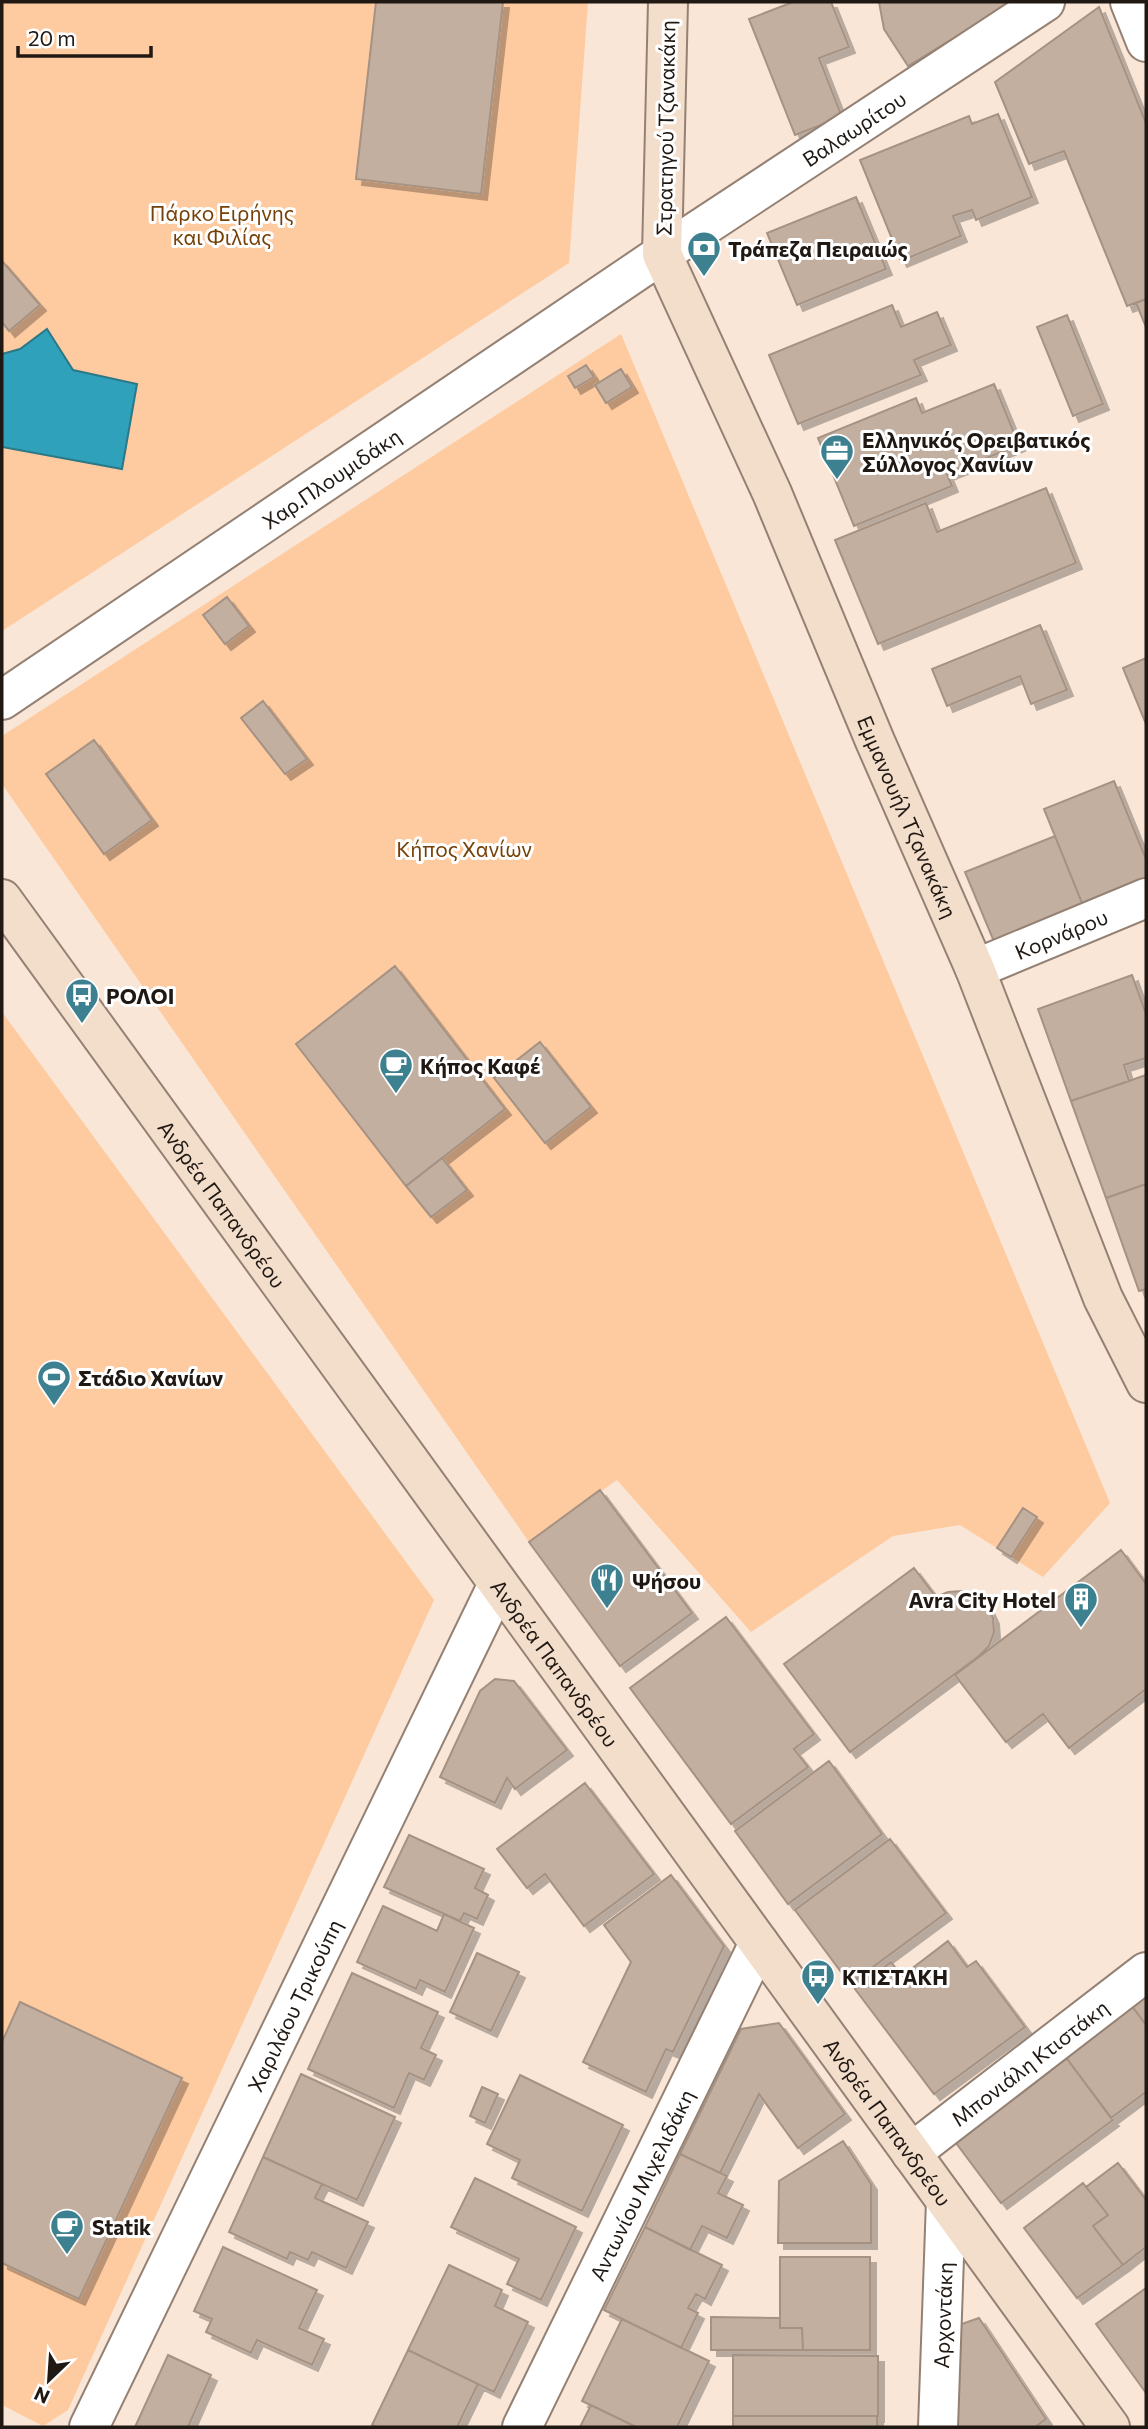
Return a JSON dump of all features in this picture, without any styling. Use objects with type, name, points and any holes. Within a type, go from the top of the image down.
[{"type":"main road","name":"Στρατηγού Τζανακάκη","points":[[662,254],[668,2]]},
{"type":"main road","name":"Εμμανουήλ Τζανακάκη","points":[[662,254],[772,493],[875,741],[975,969],[1103,1298],[1146,1383]]},
{"type":"main road","name":"Ανδρέα Παπανδρέου","points":[[2,899],[1110,2427]]},
{"type":"street","name":"Βαλαωρίτου","points":[[662,254],[1045,2]]},
{"type":"street","points":[[1130,2],[1146,41]]},
{"type":"street","name":"Χαρ.Πλουμιδάκη","points":[[2,700],[662,254]]},
{"type":"street","name":"Κορνάρου","points":[[975,969],[1146,898]]},
{"type":"street","name":"Χαριλάου Τρικούπη","points":[[89,2427],[498,1584]]},
{"type":"street","name":"Αντωνίου Μιχελιδάκη","points":[[522,2427],[759,1943]]},
{"type":"street","name":"Μπονιάλη Κτιστάκη","points":[[911,2153],[1146,1972]]},
{"type":"street","name":"Αρχοντάκη","points":[[938,2427],[946,2201]]},
{"type":"green space","name":"Πάρκο Ειρήνης και Φιλίας","points":[[2,2],[588,2],[569,263],[2,631]]},
{"type":"green space","name":"Κήπος Χανίων","points":[[621,334],[1110,1503],[1043,1577],[960,1525],[893,1536],[751,1632],[617,1480],[529,1542],[2,784],[2,736]]},
{"type":"green space","points":[[2,1012],[434,1600],[68,2410],[43,2426],[2,2405]]},
{"type":"water","points":[[47,329],[73,370],[137,384],[122,469],[2,447],[2,354],[20,349]]},
{"type":"building","points":[[376,2],[503,2],[481,194],[356,179]]},
{"type":"building","points":[[793,2],[831,2],[849,47],[819,58],[842,117],[795,135],[749,19]]},
{"type":"building","points":[[879,2],[1013,2],[908,66],[884,29]]},
{"type":"building","points":[[1099,7],[1146,123],[1146,299],[1127,306],[1064,151],[1029,164],[995,82]]},
{"type":"building","points":[[998,114],[1032,197],[976,220],[972,210],[953,216],[961,236],[901,261],[860,160],[969,116],[972,124]]},
{"type":"building","points":[[856,197],[886,269],[797,305],[767,233]]},
{"type":"building","points":[[2,261],[40,305],[9,331],[2,322]]},
{"type":"building","points":[[1146,299],[1146,327],[1136,303]]},
{"type":"building","points":[[892,305],[901,327],[937,312],[951,345],[914,360],[921,375],[798,424],[769,355]]},
{"type":"building","points":[[1067,315],[1103,404],[1073,416],[1037,327]]},
{"type":"building","points":[[586,365],[594,377],[575,388],[568,376]]},
{"type":"building","points":[[621,369],[632,387],[606,403],[595,385]]},
{"type":"building","points":[[994,384],[1019,445],[947,474],[952,486],[854,526],[818,438],[916,398],[922,413]]},
{"type":"building","points":[[1046,488],[1076,563],[878,644],[835,540],[926,503],[937,532]]},
{"type":"building","points":[[227,597],[249,626],[225,644],[203,615]]},
{"type":"building","points":[[1040,625],[1067,690],[1031,704],[1020,676],[947,706],[932,669]]},
{"type":"building","points":[[1146,658],[1146,724],[1123,668]]},
{"type":"building","points":[[263,701],[307,759],[285,774],[241,718]]},
{"type":"building","points":[[94,740],[152,820],[104,854],[46,774]]},
{"type":"building","points":[[1114,781],[1146,859],[1146,882],[1084,908],[1044,809]]},
{"type":"building","points":[[1055,836],[1084,908],[995,944],[965,872]]},
{"type":"building","points":[[395,966],[505,1109],[406,1186],[296,1044]]},
{"type":"building","points":[[1132,975],[1146,1014],[1146,1058],[1124,1065],[1129,1081],[1071,1101],[1038,1009]]},
{"type":"building","points":[[540,1042],[591,1107],[545,1143],[494,1078]]},
{"type":"building","points":[[1146,1075],[1146,1184],[1106,1198],[1071,1101]]},
{"type":"building","points":[[442,1158],[467,1190],[431,1217],[406,1186]]},
{"type":"building","points":[[1146,1184],[1146,1289],[1139,1291],[1106,1198]]},
{"type":"building","points":[[600,1490],[692,1613],[620,1666],[529,1542]]},
{"type":"building","points":[[1023,1508],[1037,1517],[1011,1557],[997,1548]]},
{"type":"building","name":"Avra City Hotel","points":[[1121,1550],[1146,1584],[1146,1689],[1069,1748],[1043,1714],[1006,1742],[955,1675]]},
{"type":"building","points":[[914,1568],[936,1597],[948,1592],[963,1591],[976,1595],[987,1605],[993,1618],[994,1632],[989,1646],[979,1656],[850,1752],[784,1664]]},
{"type":"building","points":[[726,1617],[814,1734],[794,1749],[808,1767],[731,1824],[630,1688]]},
{"type":"building","points":[[495,1679],[514,1681],[567,1750],[515,1789],[507,1778],[495,1803],[440,1777],[480,1691]]},
{"type":"building","points":[[829,1761],[882,1834],[788,1904],[735,1831]]},
{"type":"building","points":[[585,1783],[654,1874],[584,1926],[545,1874],[527,1888],[497,1849]]},
{"type":"building","points":[[409,1835],[484,1869],[475,1888],[488,1895],[477,1919],[464,1913],[460,1921],[384,1887]]},
{"type":"building","points":[[890,1839],[946,1913],[850,1984],[795,1910]]},
{"type":"building","points":[[671,1875],[724,1946],[673,2052],[666,2049],[646,2092],[583,2062],[631,1962],[604,1925]]},
{"type":"building","points":[[383,1906],[437,1931],[444,1914],[474,1928],[445,1992],[420,1980],[416,1989],[357,1962]]},
{"type":"building","points":[[948,1941],[967,1967],[976,1961],[1025,2027],[934,2094],[855,1989],[891,1962],[902,1976]]},
{"type":"building","points":[[477,1953],[519,1972],[491,2031],[450,2012]]},
{"type":"building","points":[[352,1973],[438,2012],[421,2048],[436,2055],[424,2080],[409,2073],[394,2108],[308,2069]]},
{"type":"building","points":[[1146,1990],[1146,2025],[1129,2002]]},
{"type":"building","points":[[20,2002],[182,2078],[79,2299],[2,2263],[2,2042]]},
{"type":"building","points":[[1129,2002],[1146,2025],[1146,2092],[1111,2118],[1062,2052]]},
{"type":"building","points":[[779,2023],[845,2114],[798,2148],[759,2094],[720,2173],[680,2154],[741,2029]]},
{"type":"building","points":[[1062,2052],[1113,2120],[1001,2203],[950,2135]]},
{"type":"building","points":[[301,2074],[395,2117],[357,2200],[263,2157]]},
{"type":"building","points":[[520,2075],[623,2125],[582,2211],[512,2178],[520,2160],[487,2144]]},
{"type":"building","points":[[482,2087],[498,2094],[485,2123],[470,2116]]},
{"type":"building","points":[[843,2141],[871,2184],[871,2243],[778,2243],[779,2181]]},
{"type":"building","points":[[680,2154],[727,2176],[718,2193],[743,2205],[727,2238],[702,2226],[690,2250],[645,2227]]},
{"type":"building","points":[[263,2157],[322,2184],[315,2198],[368,2222],[346,2268],[312,2252],[308,2260],[290,2252],[287,2259],[229,2232]]},
{"type":"building","points":[[1118,2163],[1146,2200],[1146,2247],[1123,2265],[1093,2226],[1108,2215],[1086,2187]]},
{"type":"building","points":[[475,2178],[576,2227],[541,2300],[507,2284],[519,2259],[451,2227]]},
{"type":"building","points":[[1083,2183],[1108,2215],[1093,2226],[1123,2265],[1077,2298],[1024,2228]]},
{"type":"building","points":[[645,2227],[722,2265],[705,2299],[696,2294],[688,2308],[698,2313],[681,2348],[604,2310]]},
{"type":"building","points":[[223,2247],[317,2290],[299,2328],[324,2339],[312,2365],[257,2340],[251,2353],[206,2332],[212,2319],[194,2311]]},
{"type":"building","points":[[780,2257],[870,2257],[870,2350],[803,2350],[802,2328],[780,2328]]},
{"type":"building","points":[[449,2265],[502,2290],[495,2306],[528,2322],[494,2392],[408,2350]]},
{"type":"building","points":[[1146,2288],[1146,2393],[1096,2324]]},
{"type":"building","points":[[711,2317],[780,2318],[780,2328],[802,2328],[803,2350],[711,2350]]},
{"type":"building","points":[[979,2318],[1046,2419],[1035,2427],[952,2427],[956,2326]]},
{"type":"building","points":[[622,2319],[709,2361],[677,2427],[636,2427],[582,2401]]},
{"type":"building","points":[[408,2350],[478,2384],[457,2427],[372,2425]]},
{"type":"building","points":[[168,2355],[211,2375],[188,2427],[135,2427]]},
{"type":"building","points":[[733,2355],[878,2356],[878,2416],[733,2416]]},
{"type":"building","points":[[591,2405],[636,2427],[580,2427]]},
{"type":"building","points":[[733,2416],[877,2416],[877,2427],[733,2427]]},
{"type":"place","name":"Τράπεζα Πειραιώς","points":[[704,278]]},
{"type":"place","name":"Ελληνικός Ορειβατικός Σύλλογος Χανίων","points":[[837,481]]},
{"type":"place","name":"ΡΟΛΟΙ","points":[[82,1025]]},
{"type":"place","name":"Κήπος Καφέ","points":[[396,1095]]},
{"type":"place","name":"Στάδιο Χανίων","points":[[54,1407]]},
{"type":"place","name":"Ψήσου","points":[[607,1610]]},
{"type":"place","name":"Avra City Hotel","points":[[1081,1629]]},
{"type":"place","name":"ΚΤΙΣΤΑΚΗ","points":[[818,2006]]},
{"type":"place","name":"Statik","points":[[67,2256]]}]
